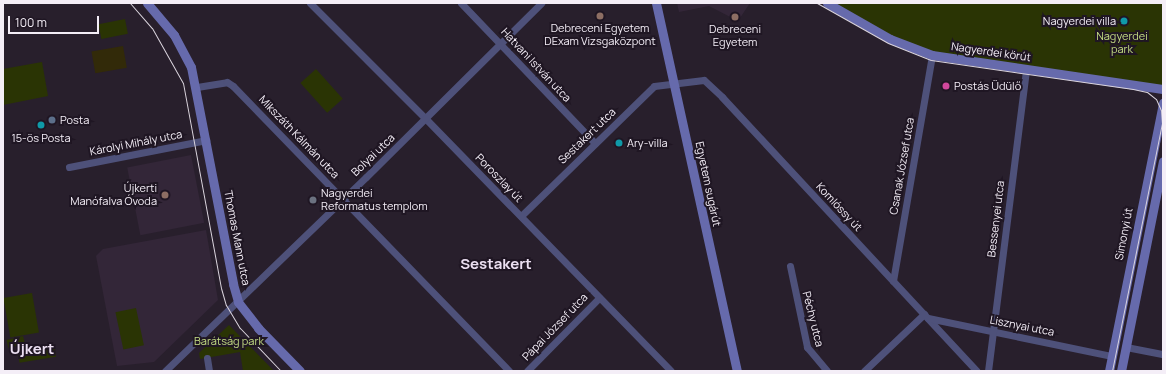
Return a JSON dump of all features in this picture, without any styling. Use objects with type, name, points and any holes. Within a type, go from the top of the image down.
[{"type":"street","points":[[147,3],[180,44],[197,87]]},
{"type":"street","name":"Poroszlay út","points":[[310,3],[426,119],[671,371]]},
{"type":"street","name":"Hatvani István utca","points":[[461,3],[595,143]]},
{"type":"street","name":"Bolyai utca","points":[[166,371],[426,119],[541,3]]},
{"type":"street","name":"Egyetem sugárút","points":[[656,3],[737,371]]},
{"type":"street","name":"Nagyerdei körút","points":[[827,3],[890,39],[932,55],[1163,90]]},
{"type":"street","name":"Csanak József utca","points":[[893,281],[932,55]]},
{"type":"street","name":"Bessenyei utca","points":[[988,371],[1026,70]]},
{"type":"street","name":"Komlóssy út","points":[[674,84],[699,79],[715,90],[977,371]]},
{"type":"street","name":"Mikszáth Kálmán utca","points":[[197,87],[227,82],[233,86],[509,371]]},
{"type":"street","name":"Sestakert utca","points":[[521,216],[654,86],[674,84]]},
{"type":"street","name":"Thomas Mann utca","points":[[197,87],[233,284],[238,302],[258,328],[300,371]]},
{"type":"street","name":"Simonyi út","points":[[1109,371],[1163,102]]},
{"type":"street","name":"Károlyi Mihály utca","points":[[69,167],[206,140]]},
{"type":"street","points":[[1121,371],[1163,161]]},
{"type":"street","name":"Péchy utca","points":[[790,266],[807,347],[827,371]]},
{"type":"street","name":"Pápai József utca","points":[[527,371],[599,298]]},
{"type":"street","points":[[864,371],[926,316]]},
{"type":"street","name":"Lisznyai utca","points":[[926,316],[993,332],[1112,356]]},
{"type":"street","points":[[1126,347],[1163,354]]},
{"type":"street","points":[[207,358],[209,371]]},
{"type":"shaded area","name":"Debreceni Egyetem","points":[[677,3],[750,3],[738,21],[709,6],[679,12]]},
{"type":"shaded area","name":"Újkerti Manófalva Óvoda","points":[[191,155],[204,223],[140,235],[127,167]]},
{"type":"shaded area","points":[[206,230],[218,300],[154,362],[117,366],[96,256],[103,249]]},
{"type":"green space","name":"Nagyerdei park","points":[[833,3],[1163,3],[1163,89],[909,48]]},
{"type":"green space","points":[[125,19],[128,34],[101,39],[98,24]]},
{"type":"green space","points":[[42,62],[48,96],[3,105],[3,69]]},
{"type":"green space","points":[[316,69],[343,99],[327,113],[300,83]]},
{"type":"green space","points":[[32,293],[39,332],[10,337],[3,298]]},
{"type":"green space","points":[[136,308],[144,345],[123,350],[115,312]]},
{"type":"green space","name":"Barátság park","points":[[229,325],[274,371],[243,371],[240,352],[200,359],[199,353]]},
{"type":"green space","points":[[23,336],[25,344],[8,348],[7,340]]},
{"type":"green space","points":[[54,344],[56,357],[19,363],[17,350]]},
{"type":"sand","points":[[123,46],[127,68],[95,73],[91,52]]},
{"type":"tram line","points":[[130,3],[152,28],[183,83],[221,288],[226,305],[240,328],[281,371]]},
{"type":"tram line","points":[[817,3],[888,43],[931,60],[1133,89],[1147,92],[1156,99],[1161,110],[1162,123],[1112,371]]},
{"type":"place","name":"Debreceni Egyetem DExam Vizsgaközpont","points":[[600,16]]},
{"type":"place","name":"Debreceni Egyetem","points":[[735,17]]},
{"type":"place","name":"Nagyerdei villa","points":[[1124,21]]},
{"type":"place","name":"Postás Üdülő","points":[[946,86]]},
{"type":"place","name":"Posta","points":[[52,120]]},
{"type":"place","name":"15-ös Posta","points":[[41,125]]},
{"type":"place","name":"Ary-villa","points":[[619,143]]},
{"type":"place","name":"Újkerti Manófalva Óvoda","points":[[165,195]]},
{"type":"place","name":"Nagyerdei Reformatus templom","points":[[313,200]]},
{"type":"district","name":"Sestakert","points":[[496,264]]},
{"type":"district","name":"Újkert","points":[[32,349]]}]
